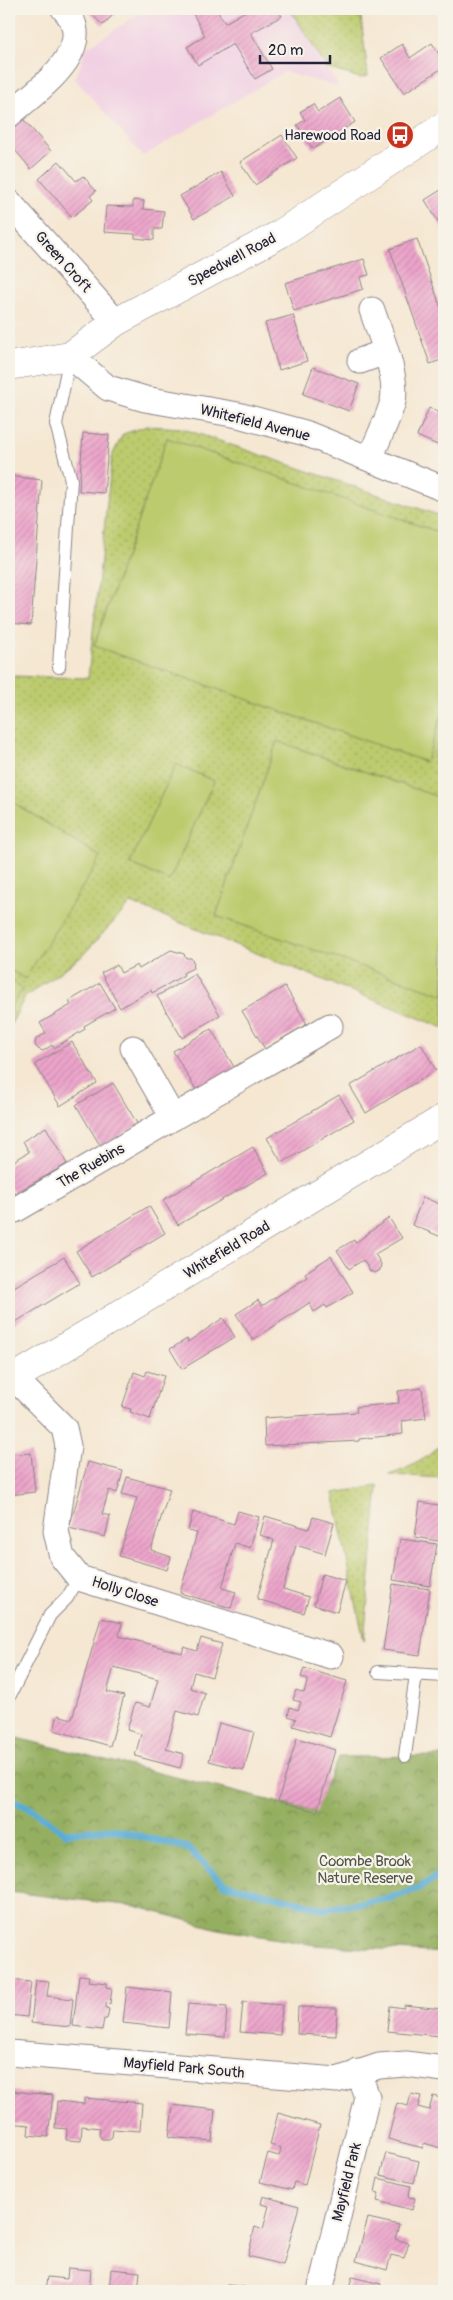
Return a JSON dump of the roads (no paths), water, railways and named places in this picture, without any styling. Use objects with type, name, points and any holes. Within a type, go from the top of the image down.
[{"type":"street","points":[[9,115],[51,78],[70,55],[76,38],[72,17],[64,9]]},
{"type":"street","name":"Speedwell Road","points":[[9,366],[70,356],[116,322],[280,234],[444,126]]},
{"type":"street","name":"Green Croft","points":[[9,202],[116,322]]},
{"type":"street","points":[[370,459],[392,402],[393,380],[372,310]]},
{"type":"street","points":[[360,361],[385,352]]},
{"type":"street","name":"Whitefield Avenue","points":[[70,356],[108,388],[145,399],[238,415],[305,433],[444,489]]},
{"type":"street","name":"The Ruebins","points":[[9,1212],[330,1026]]},
{"type":"street","points":[[133,1048],[174,1118]]},
{"type":"street","name":"Whitefield Road","points":[[11,1380],[444,1118]]},
{"type":"street","name":"Holly Close","points":[[11,1380],[64,1428],[68,1446],[56,1531],[62,1557],[79,1578],[331,1656]]},
{"type":"street","name":"Mayfield Park South","points":[[9,2053],[319,2080],[337,2080],[379,2066],[406,2064],[444,2069]]},
{"type":"street","name":"Mayfield Park","points":[[320,2291],[367,2097],[358,2072]]},
{"type":"lane","points":[[59,667],[70,480],[56,424],[70,356]]},
{"type":"lane","points":[[9,1697],[50,1616],[67,1598],[79,1578]]},
{"type":"lane","points":[[378,1672],[444,1676]]},
{"type":"lane","points":[[405,1756],[416,1674]]},
{"type":"waterway","points":[[9,1799],[28,1807],[65,1833],[111,1829],[188,1848],[224,1884],[325,1909],[391,1898],[419,1888],[444,1872]]},
{"type":"place","name":"Harewood Road","points":[[400,135]]},
{"type":"park label","name":"Coombe Brook Nature Reserve","points":[[365,1870]]}]
